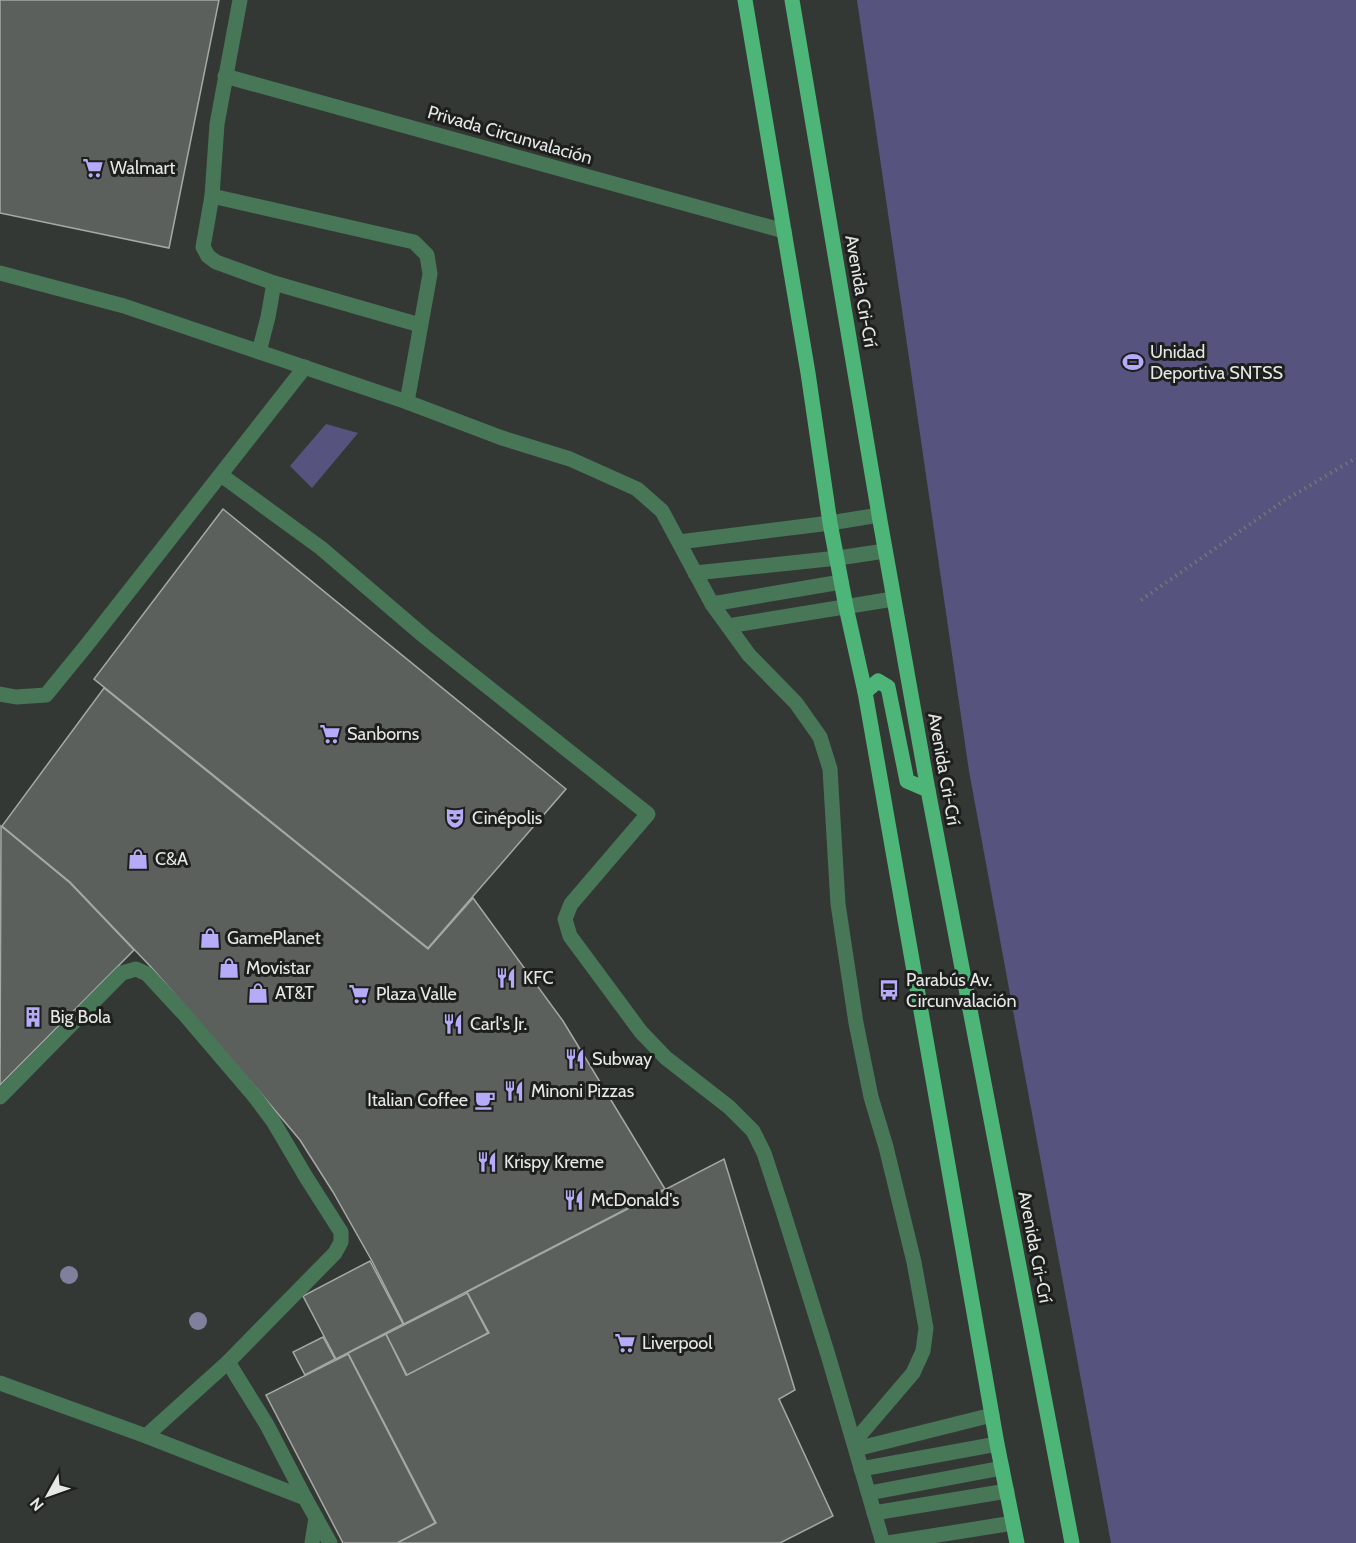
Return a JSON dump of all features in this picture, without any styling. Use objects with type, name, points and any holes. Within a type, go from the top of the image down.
[{"type":"main road","points":[[745,0],[830,523],[865,692],[992,1415],[1017,1543]]},
{"type":"main road","name":"Avenida Cri-Crí","points":[[792,0],[893,599],[1072,1543]]},
{"type":"main road","points":[[865,692],[878,681],[888,687],[907,780],[928,790]]},
{"type":"street","points":[[240,0],[217,124],[212,195],[203,247],[208,256],[216,262],[274,283],[420,325]]},
{"type":"street","name":"Privada Circunvalación","points":[[225,76],[784,231]]},
{"type":"street","points":[[212,195],[414,242],[427,255],[430,274],[406,402]]},
{"type":"street","points":[[0,273],[124,306],[406,402],[502,438],[570,459],[637,489],[662,511],[712,604],[749,655],[796,703],[820,737],[830,770],[838,904],[856,1023],[871,1097],[886,1147],[914,1262],[926,1328],[923,1351],[913,1373],[855,1445]]},
{"type":"street","points":[[259,352],[274,283]]},
{"type":"street","points":[[0,694],[16,697],[46,695],[305,367]]},
{"type":"street","points":[[221,475],[321,548],[425,637],[648,814],[571,904],[565,920],[570,936],[641,1032],[666,1058],[729,1107],[753,1131],[764,1153],[783,1211],[883,1543]]},
{"type":"street","points":[[679,542],[879,515]]},
{"type":"street","points":[[695,573],[885,551]]},
{"type":"street","points":[[712,604],[842,582]]},
{"type":"street","points":[[728,626],[893,599]]},
{"type":"street","points":[[0,1097],[122,973],[136,969],[155,982],[255,1097],[273,1121],[341,1232],[341,1242],[335,1253],[228,1362],[146,1436]]},
{"type":"street","points":[[228,1362],[267,1425],[330,1543]]},
{"type":"street","points":[[0,1383],[146,1436],[305,1498]]},
{"type":"street","points":[[855,1445],[992,1415]]},
{"type":"street","points":[[861,1469],[998,1444]]},
{"type":"street","points":[[869,1493],[1002,1468]]},
{"type":"street","points":[[874,1513],[1007,1491]]},
{"type":"street","points":[[312,1543],[316,1518]]},
{"type":"street","points":[[888,1543],[1013,1523]]},
{"type":"path","points":[[1141,600],[1282,502],[1356,458]]},
{"type":"shaded area","points":[[857,0],[1356,0],[1356,1543],[1111,1543],[969,771]]},
{"type":"shaded area","points":[[326,424],[358,433],[312,488],[290,466]]},
{"type":"building","name":"Walmart","points":[[0,0],[219,0],[169,248],[0,213]]},
{"type":"building","name":"Sanborns","points":[[223,509],[566,789],[428,948],[94,679]]},
{"type":"building","name":"Plaza Valle","points":[[104,688],[428,949],[473,898],[563,1021],[665,1189],[404,1324],[333,1192],[300,1140],[151,967],[70,882],[2,826]]},
{"type":"building","name":"Big Bola","points":[[1,826],[70,883],[134,950],[0,1085]]},
{"type":"building","name":"Liverpool","points":[[724,1159],[795,1390],[779,1399],[833,1516],[780,1543],[397,1543],[436,1523],[348,1353],[386,1334],[406,1375],[489,1333],[467,1292]]},
{"type":"building","points":[[370,1261],[403,1324],[336,1359],[303,1296]]},
{"type":"building","points":[[467,1293],[488,1333],[407,1375],[386,1334]]},
{"type":"building","points":[[323,1337],[335,1359],[305,1375],[293,1352]]},
{"type":"building","points":[[348,1354],[435,1523],[397,1543],[343,1543],[266,1395]]},
{"type":"place","name":"Walmart","points":[[93,168]]},
{"type":"place","name":"Unidad Deportiva SNTSS","points":[[1133,362]]},
{"type":"place","name":"Sanborns","points":[[330,734]]},
{"type":"place","name":"Cinépolis","points":[[455,818]]},
{"type":"place","name":"C&A","points":[[138,859]]},
{"type":"place","name":"GamePlanet","points":[[210,938]]},
{"type":"place","name":"Movistar","points":[[229,968]]},
{"type":"place","name":"KFC","points":[[506,978]]},
{"type":"place","name":"Parabús Av. Circunvalación","points":[[889,990]]},
{"type":"place","name":"AT&T","points":[[258,993]]},
{"type":"place","name":"Plaza Valle","points":[[359,994]]},
{"type":"place","name":"Big Bola","points":[[33,1017]]},
{"type":"place","name":"Carl's Jr.","points":[[453,1024]]},
{"type":"place","name":"Subway","points":[[575,1059]]},
{"type":"place","name":"Minoni Pizzas","points":[[514,1091]]},
{"type":"place","name":"Italian Coffee","points":[[485,1100]]},
{"type":"place","name":"Krispy Kreme","points":[[487,1162]]},
{"type":"place","name":"McDonald's","points":[[574,1200]]},
{"type":"place","name":"Liverpool","points":[[625,1343]]}]
